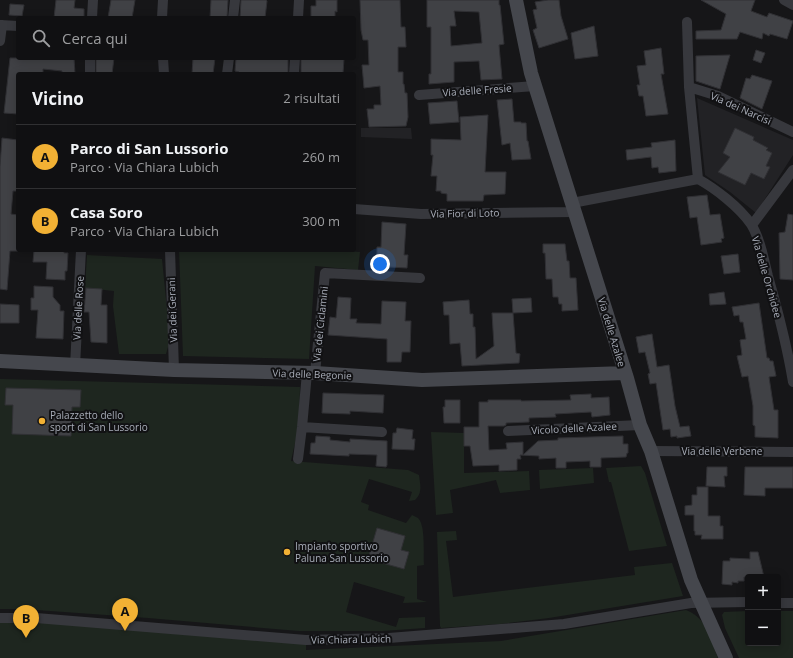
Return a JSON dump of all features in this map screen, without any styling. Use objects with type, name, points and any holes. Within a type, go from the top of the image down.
[{"type":"street","points":[[92,16],[93,0]]},
{"type":"street","points":[[162,16],[163,0]]},
{"type":"street","points":[[233,16],[235,0]]},
{"type":"street","points":[[298,16],[299,0]]},
{"type":"street","name":"Via delle Azalee","points":[[516,0],[531,73],[640,425],[651,451],[691,580],[726,658]]},
{"type":"street","points":[[784,0],[793,5]]},
{"type":"street","points":[[574,208],[698,179],[689,87],[686,22]]},
{"type":"street","points":[[0,41],[1,25],[16,26]]},
{"type":"street","points":[[90,60],[90,72]]},
{"type":"street","points":[[163,60],[164,72]]},
{"type":"street","points":[[227,72],[229,60]]},
{"type":"street","points":[[294,72],[295,60]]},
{"type":"street","name":"Via delle Fresie","points":[[418,95],[535,86]]},
{"type":"street","name":"Via dei Narcisi","points":[[689,87],[718,96],[793,132]]},
{"type":"street","points":[[752,225],[793,170]]},
{"type":"street","name":"Via delle Orchidee","points":[[698,179],[739,209],[752,225],[762,250],[790,344],[793,382]]},
{"type":"street","name":"Via Fior di Loto","points":[[356,209],[421,214],[574,208]]},
{"type":"street","name":"Via delle Rose","points":[[75,366],[81,252]]},
{"type":"street","name":"Via dei Gerani","points":[[170,252],[174,370]]},
{"type":"street","name":"Via dei Ciclamini","points":[[298,459],[325,273],[420,278]]},
{"type":"street","name":"Via delle Begonie","points":[[0,361],[174,370],[311,373],[422,380],[625,373]]},
{"type":"street","name":"Vicolo delle Azalee","points":[[508,431],[640,425]]},
{"type":"street","points":[[302,427],[382,432]]},
{"type":"street","name":"Via delle Verbene","points":[[651,451],[793,452]]},
{"type":"street","name":"Via Chiara Lubich","points":[[0,618],[36,618],[306,640],[389,638],[564,624],[691,603],[745,602]]},
{"type":"street","points":[[781,603],[793,603]]},
{"type":"shaded area","points":[[697,98],[793,140],[793,155],[756,213],[730,192],[705,175]]},
{"type":"shaded area","points":[[361,128],[411,128],[412,139],[361,137]]},
{"type":"shaded area","points":[[179,252],[360,252],[358,270],[315,266],[309,359],[183,356]]},
{"type":"shaded area","points":[[87,255],[162,259],[170,340],[166,354],[119,354],[113,306],[114,291],[85,288]]},
{"type":"shaded area","points":[[0,379],[300,387],[299,425],[291,461],[408,470],[419,475],[420,491],[415,500],[409,501],[412,492],[369,479],[361,502],[369,505],[368,510],[406,523],[412,515],[418,518],[421,522],[423,533],[424,565],[417,566],[417,599],[427,602],[403,603],[405,597],[354,582],[346,612],[396,627],[399,618],[425,617],[425,628],[383,631],[299,631],[148,618],[22,609],[0,609]]},
{"type":"shaded area","points":[[431,432],[464,433],[464,473],[529,471],[530,490],[500,493],[496,480],[450,490],[453,513],[436,515]]},
{"type":"shaded area","points":[[641,466],[645,473],[667,546],[629,551],[606,468]]},
{"type":"shaded area","points":[[593,468],[594,483],[540,489],[539,470]]},
{"type":"shaded area","points":[[456,531],[457,540],[446,541],[453,597],[635,575],[634,567],[672,563],[683,596],[549,618],[500,624],[441,628],[437,532]]},
{"type":"shaded area","points":[[686,610],[699,618],[704,624],[718,658],[0,658],[0,623],[53,620],[306,640],[306,650],[501,641]]},
{"type":"shaded area","points":[[745,611],[745,646],[781,646],[781,611],[793,611],[793,658],[739,658],[725,628],[722,615],[724,612]]},
{"type":"building","points":[[56,0],[75,0],[74,8],[84,9],[84,16],[54,16]]},
{"type":"building","points":[[111,0],[135,0],[132,16],[108,16]]},
{"type":"building","points":[[211,0],[228,0],[227,16],[210,16]]},
{"type":"building","points":[[241,0],[267,1],[265,16],[240,16]]},
{"type":"building","points":[[316,0],[337,0],[337,12],[335,11],[335,16],[311,16],[311,6],[316,6]]},
{"type":"building","points":[[360,0],[400,0],[401,27],[405,27],[406,47],[398,47],[398,72],[403,72],[403,84],[405,93],[407,93],[408,117],[406,126],[369,127],[367,109],[374,109],[374,105],[381,105],[380,86],[364,88],[362,65],[369,65],[368,40],[363,40],[361,30]]},
{"type":"building","points":[[427,0],[499,0],[504,44],[499,45],[502,79],[481,80],[479,61],[454,62],[454,82],[429,84],[429,74],[431,74],[431,27],[427,27]],"holes":[[[454,11],[479,12],[482,43],[451,46],[450,26],[456,26]]]},
{"type":"building","points":[[559,0],[561,16],[568,39],[539,48],[533,30],[537,28],[533,10],[537,9],[535,2]]},
{"type":"building","points":[[701,0],[755,0],[751,11],[767,17],[769,13],[793,21],[787,39],[770,34],[769,36],[763,33],[762,39],[740,32],[737,39],[696,39],[696,31],[721,30],[726,14]]},
{"type":"building","points":[[10,4],[24,5],[22,16],[9,15]]},
{"type":"building","points":[[594,26],[598,56],[575,59],[571,33]]},
{"type":"building","points":[[661,48],[664,74],[661,74],[668,114],[646,116],[643,96],[639,96],[637,85],[640,85],[637,66],[646,65],[644,51]]},
{"type":"building","points":[[756,50],[765,53],[761,63],[753,60]]},
{"type":"building","points":[[730,55],[720,89],[696,81],[696,56]]},
{"type":"building","points":[[10,58],[16,58],[16,60],[74,60],[75,72],[62,72],[43,69],[43,72],[16,72],[16,114],[4,113]]},
{"type":"building","points":[[96,60],[114,60],[112,72],[96,72]]},
{"type":"building","points":[[193,60],[215,60],[213,72],[192,72]]},
{"type":"building","points":[[236,60],[288,60],[288,72],[235,71]]},
{"type":"building","points":[[301,60],[344,60],[343,72],[301,72]]},
{"type":"building","points":[[752,75],[772,81],[762,109],[740,98],[746,78],[750,79]]},
{"type":"building","points":[[512,99],[514,122],[526,123],[527,141],[531,159],[512,160],[510,143],[502,145],[497,100]]},
{"type":"building","points":[[457,101],[459,122],[430,124],[428,103]]},
{"type":"building","points":[[488,115],[485,172],[506,172],[505,194],[484,195],[483,201],[447,201],[447,194],[441,193],[441,191],[436,191],[437,176],[431,176],[433,155],[431,155],[431,139],[461,140],[460,117]]},
{"type":"building","points":[[735,128],[754,137],[753,140],[768,148],[766,150],[772,153],[766,166],[770,167],[764,179],[751,173],[745,185],[718,172],[730,157],[723,153]]},
{"type":"building","points":[[2,138],[16,140],[16,191],[13,191],[11,214],[16,215],[16,251],[10,251],[7,290],[0,289],[0,166]]},
{"type":"building","points":[[675,140],[676,171],[659,173],[658,167],[652,168],[651,157],[627,160],[626,150],[652,147],[651,143]]},
{"type":"building","points":[[707,195],[710,215],[720,214],[724,238],[721,239],[722,242],[701,245],[697,217],[690,218],[687,197]]},
{"type":"building","points":[[788,214],[793,215],[793,280],[780,279],[779,233],[785,232]]},
{"type":"building","points":[[382,222],[406,224],[404,255],[408,255],[407,268],[389,267],[389,265],[380,265],[380,263],[377,263],[377,247],[381,247]]},
{"type":"building","points":[[543,244],[565,244],[567,261],[569,261],[570,278],[576,278],[578,310],[562,311],[562,304],[559,304],[558,297],[553,297],[552,279],[546,279],[545,253],[543,253]]},
{"type":"building","points":[[34,252],[68,253],[65,280],[46,279],[47,262],[33,262]]},
{"type":"building","points":[[738,254],[740,272],[724,274],[721,256]]},
{"type":"building","points":[[34,286],[53,287],[53,297],[60,305],[60,311],[64,311],[63,339],[36,338],[38,310],[31,310],[31,298],[34,298]]},
{"type":"building","points":[[86,288],[102,289],[101,305],[107,305],[107,343],[91,342],[89,312],[84,312]]},
{"type":"building","points":[[724,292],[726,304],[710,305],[709,294]]},
{"type":"building","points":[[338,297],[351,298],[350,319],[357,319],[356,323],[381,324],[382,301],[406,302],[405,321],[411,321],[410,352],[402,352],[401,362],[387,362],[387,339],[328,335],[330,317],[336,318]]},
{"type":"building","points":[[531,298],[532,312],[513,313],[512,299]]},
{"type":"building","points":[[469,300],[470,314],[473,314],[473,327],[475,327],[476,359],[494,346],[492,313],[513,313],[516,353],[520,354],[519,363],[462,366],[460,343],[450,344],[449,315],[444,315],[443,302]]},
{"type":"building","points":[[759,303],[767,358],[769,358],[770,361],[773,361],[776,376],[769,377],[774,410],[778,410],[778,438],[755,437],[755,426],[753,425],[753,406],[748,376],[742,377],[737,356],[742,355],[740,340],[746,339],[743,322],[740,322],[739,315],[734,316],[732,307]]},
{"type":"building","points":[[0,304],[19,305],[19,323],[0,323]]},
{"type":"building","points":[[652,334],[657,367],[669,365],[675,406],[680,427],[689,426],[691,436],[677,438],[677,436],[671,437],[670,429],[663,430],[656,383],[650,384],[648,374],[650,373],[645,352],[639,353],[636,337]]},
{"type":"building","name":"Palazzetto dello sport di San Lussorio","points":[[6,388],[81,390],[80,407],[72,407],[71,436],[12,434],[13,405],[5,405]]},
{"type":"building","points":[[323,393],[384,395],[383,413],[350,411],[350,414],[322,413]]},
{"type":"building","points":[[591,394],[591,398],[609,397],[610,415],[592,417],[591,412],[555,414],[556,417],[529,418],[529,422],[506,423],[504,426],[488,426],[489,450],[507,449],[506,443],[523,442],[523,455],[538,441],[558,440],[558,438],[623,436],[623,444],[628,444],[628,453],[626,457],[601,458],[601,467],[590,467],[590,461],[566,462],[566,468],[556,468],[556,458],[539,459],[539,456],[520,455],[521,459],[517,459],[517,470],[499,471],[499,465],[473,466],[470,446],[464,446],[464,427],[479,427],[479,402],[488,402],[488,400],[571,400],[570,395]]},
{"type":"building","points":[[445,400],[460,400],[460,423],[444,423],[443,407],[445,407]]},
{"type":"building","points":[[397,428],[413,430],[412,439],[415,439],[414,450],[392,449],[393,433],[396,433]]},
{"type":"building","points":[[316,436],[330,437],[330,440],[350,442],[350,439],[387,441],[387,465],[386,467],[376,466],[377,455],[349,454],[349,456],[310,454],[311,443],[315,443]]},
{"type":"building","points":[[707,467],[727,467],[727,476],[724,476],[725,487],[706,486]]},
{"type":"building","points":[[745,467],[793,467],[793,488],[765,488],[765,496],[744,495]]},
{"type":"building","points":[[697,487],[708,487],[708,516],[720,516],[720,526],[723,526],[723,539],[701,539],[702,535],[695,535],[694,515],[685,515],[685,506],[692,505],[692,495],[697,495]]},
{"type":"building","points":[[377,528],[405,536],[401,550],[409,552],[404,569],[368,559]]},
{"type":"building","points":[[750,552],[758,552],[763,574],[745,574],[744,581],[738,581],[738,583],[732,582],[732,585],[722,584],[723,561],[730,561],[730,558],[750,559]]},
{"type":"place","name":"Palazzetto dello sport di San Lussorio","points":[[42,421]]},
{"type":"place","name":"Impianto sportivo Paluna San Lussorio","points":[[287,552]]},
{"type":"place","name":"Parco di San Lussorio","points":[[125,631]]},
{"type":"place","name":"Casa Soro","points":[[26,638]]}]
